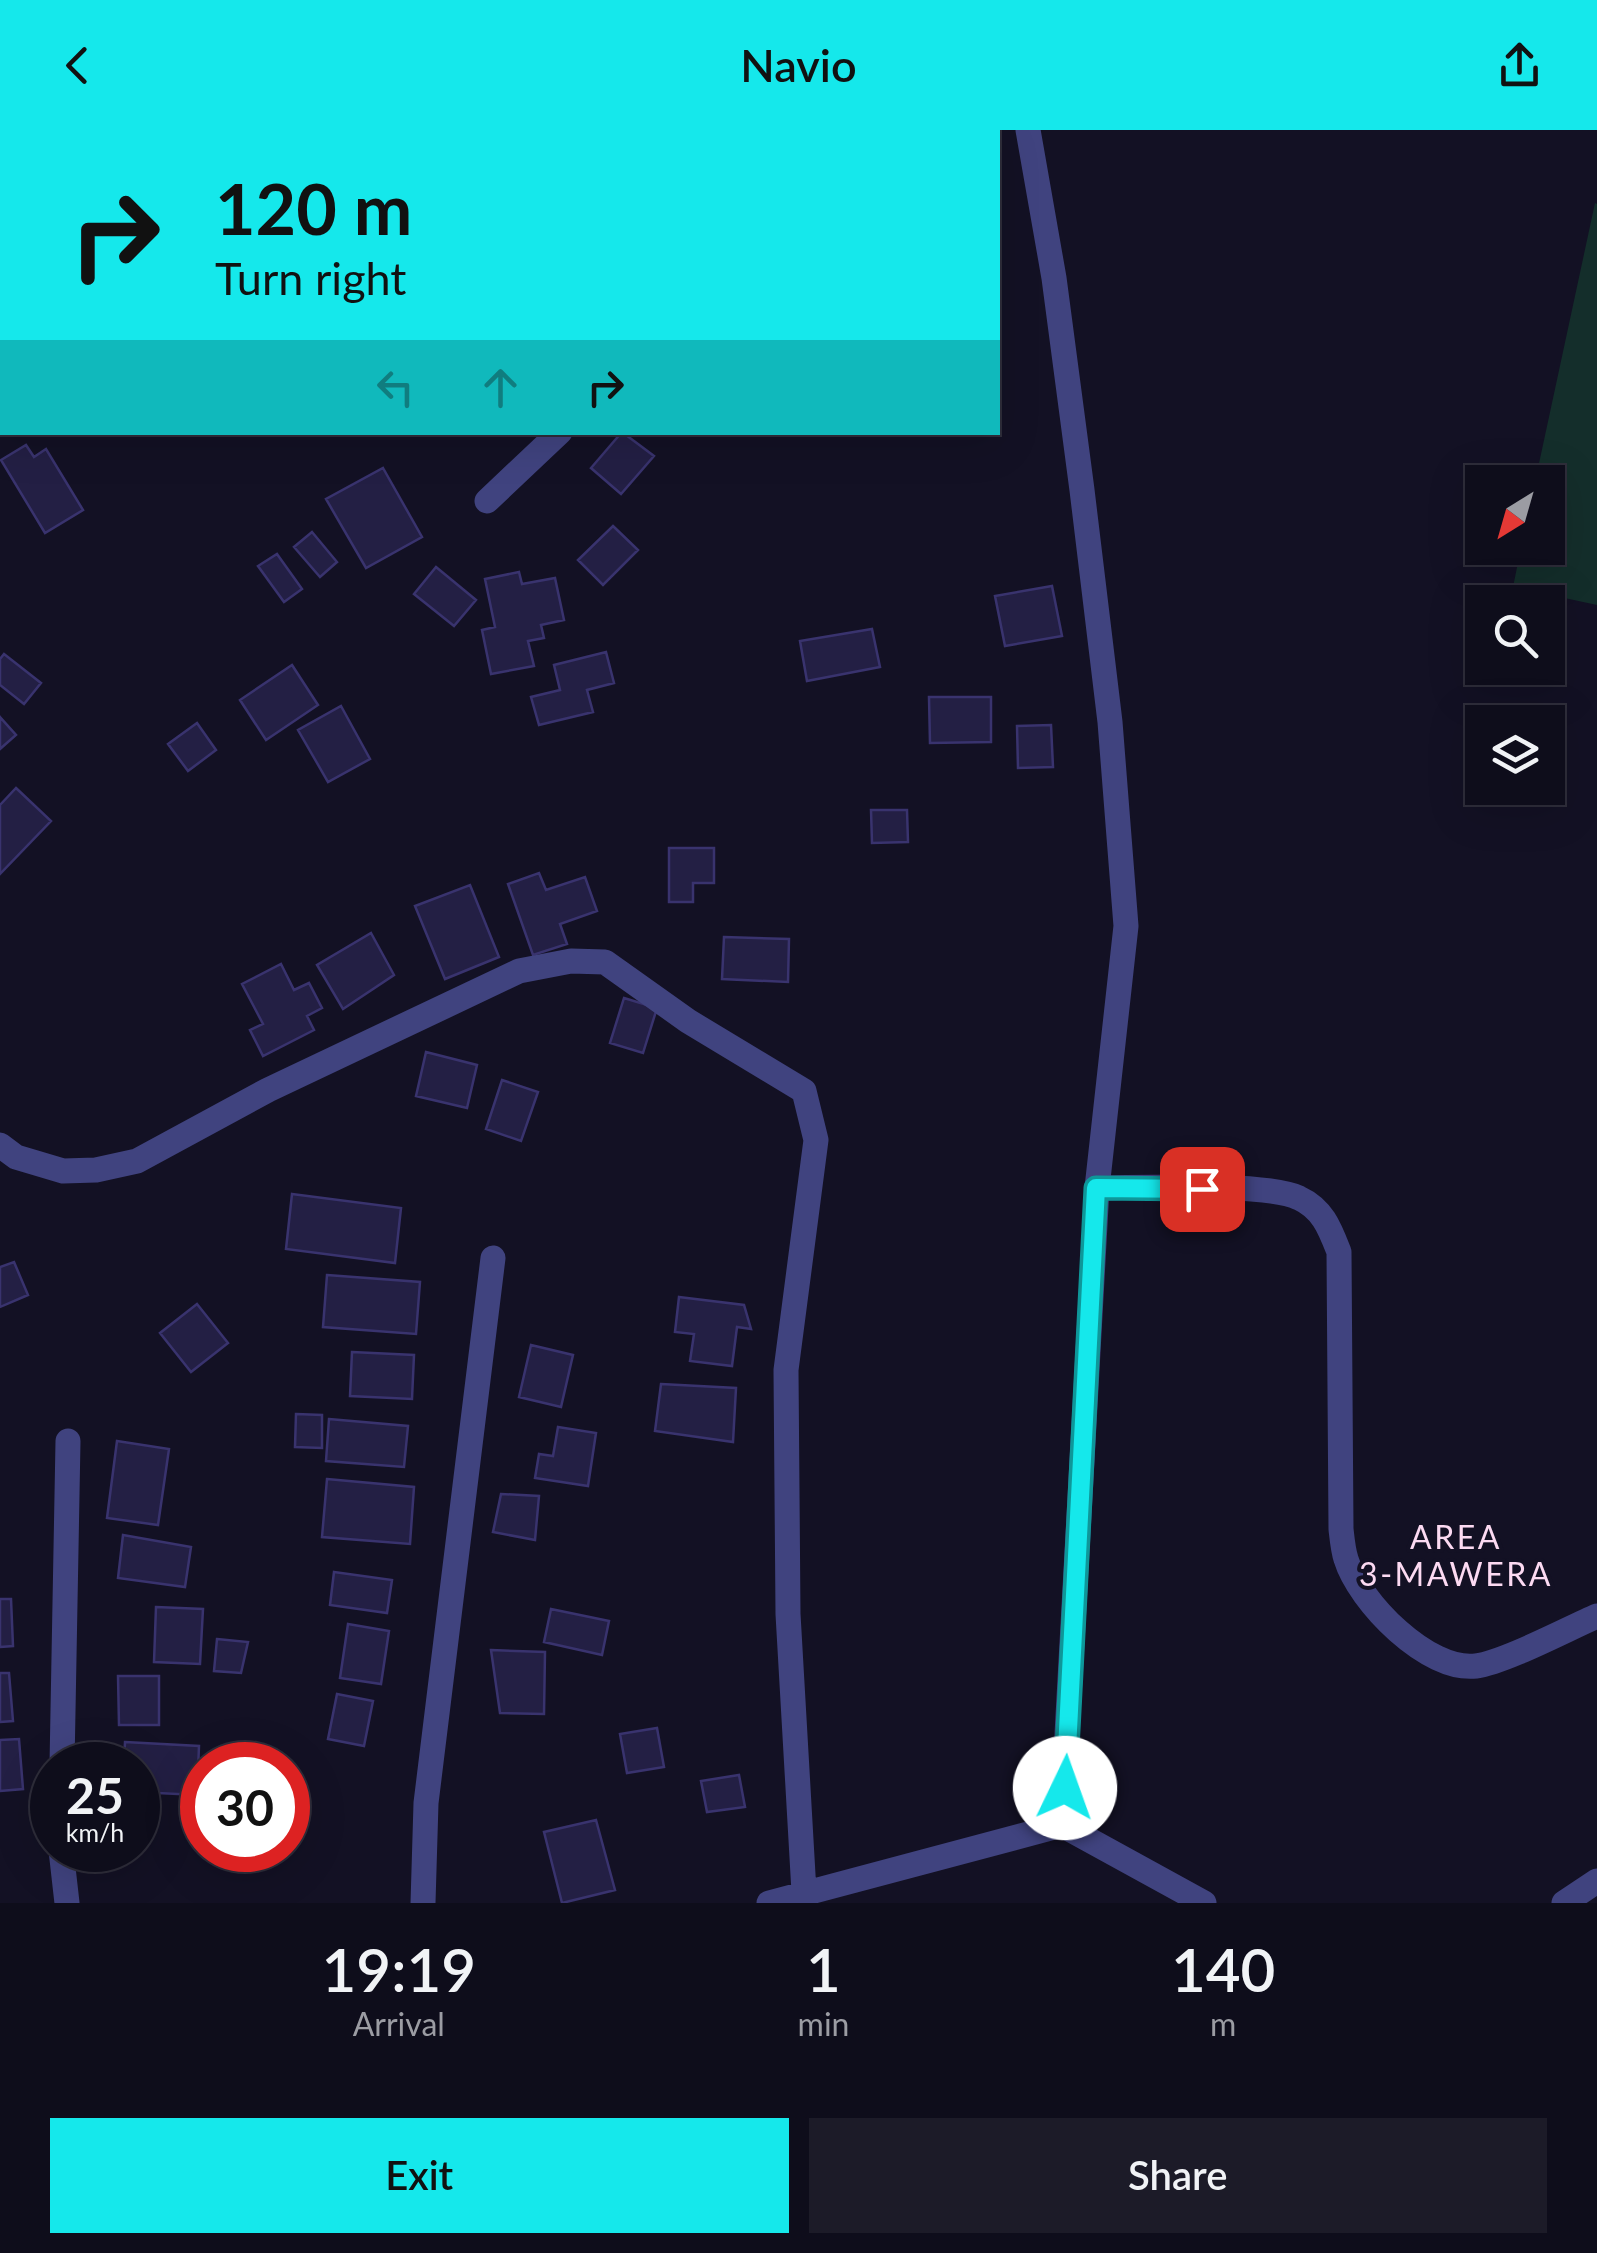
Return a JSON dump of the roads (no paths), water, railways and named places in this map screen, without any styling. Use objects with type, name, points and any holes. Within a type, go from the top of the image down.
[{"type":"street","points":[[1028,130],[1082,490],[1110,722],[1126,926],[1096,1188],[1062,1826]]},
{"type":"street","points":[[487,501],[557,435]]},
{"type":"street","points":[[0,1145],[16,1157],[63,1171],[96,1170],[138,1161],[268,1090],[519,972],[571,960],[605,962],[688,1021],[804,1091],[816,1140],[786,1389],[788,1614],[804,1892]]},
{"type":"street","points":[[1096,1188],[1236,1190],[1297,1196],[1327,1219],[1339,1252],[1341,1528],[1346,1561],[1373,1604],[1407,1640],[1444,1663],[1476,1666],[1597,1616]]},
{"type":"street","points":[[423,1903],[426,1804],[493,1258]]},
{"type":"street","points":[[62,1742],[68,1441]]},
{"type":"street","points":[[769,1903],[1062,1826],[1204,1903]]},
{"type":"street","points":[[63,1872],[66,1903]]},
{"type":"street","points":[[1564,1903],[1597,1880]]},
{"type":"district","name":"AREA 3-MAWERA","points":[[1456,1556]]}]
